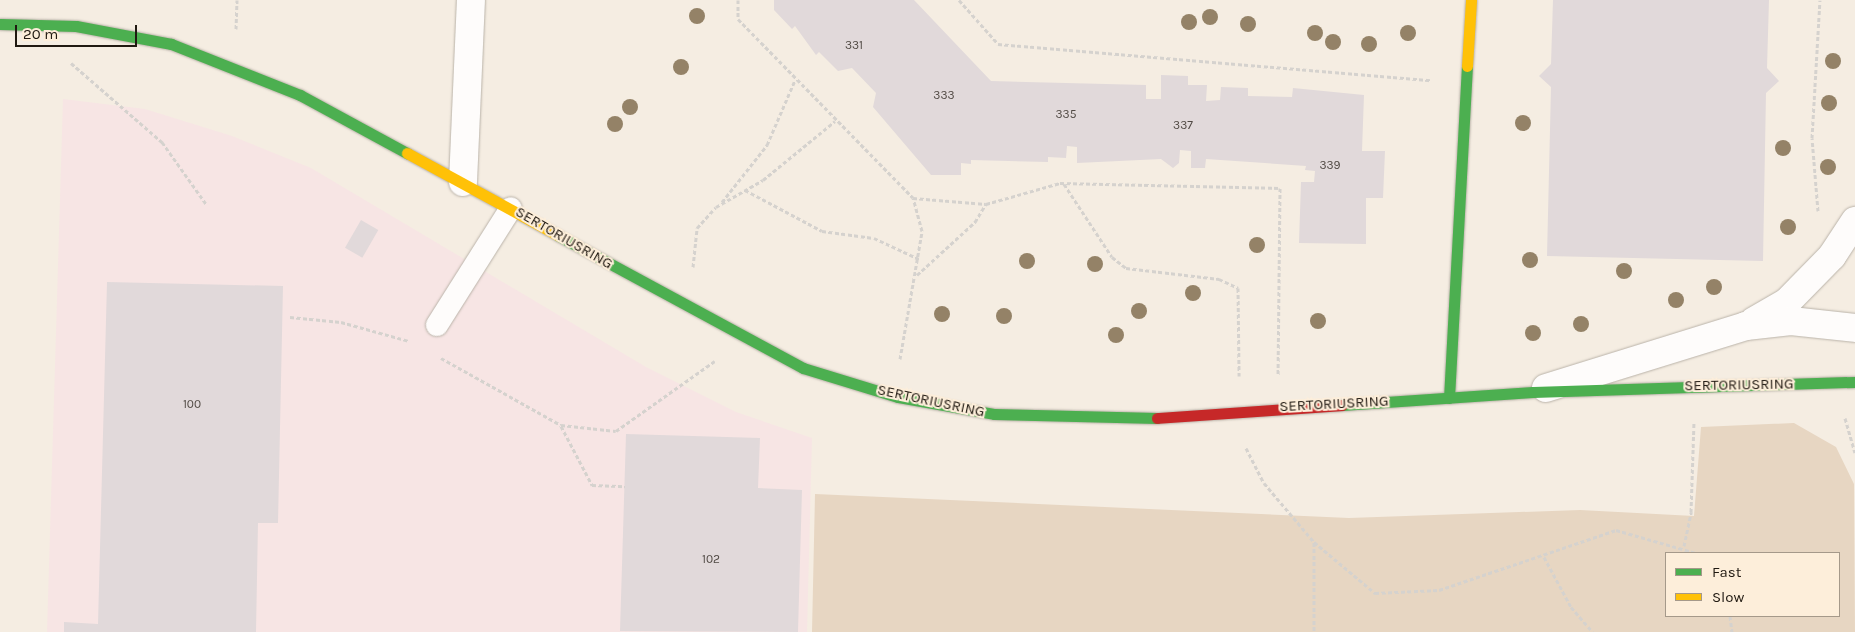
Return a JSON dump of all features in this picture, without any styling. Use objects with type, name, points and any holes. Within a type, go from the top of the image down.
[{"type":"street","points":[[464,182],[471,0]]},
{"type":"street","points":[[1449,398],[1471,0]]},
{"type":"street","name":"SERTORIUSRING","points":[[0,24],[76,26],[170,44],[300,95],[512,208],[675,302],[803,368],[898,397],[994,414],[1066,420],[1533,392],[1855,382]]},
{"type":"street","name":"SERTORIUSRING","points":[[1746,326],[1788,301],[1832,256],[1855,221]]},
{"type":"street","name":"SERTORIUSRING","points":[[1533,392],[1746,326],[1791,321],[1855,328]]},
{"type":"lane","points":[[437,325],[512,208]]},
{"type":"path","points":[[738,0],[738,19],[835,121],[913,198],[922,231],[919,260],[900,354],[898,397]]},
{"type":"path","points":[[960,0],[998,44],[1467,84]]},
{"type":"path","points":[[1820,0],[1812,138],[1814,198],[1832,256]]},
{"type":"path","points":[[28,25],[162,142],[206,204]]},
{"type":"path","points":[[675,302],[692,274],[698,228],[767,145],[795,80]]},
{"type":"path","points":[[716,207],[745,190],[835,121]]},
{"type":"path","points":[[913,198],[986,204],[1063,183],[1280,188],[1278,407]]},
{"type":"path","points":[[1063,183],[1112,257],[1126,268],[1219,280],[1238,288],[1233,411],[1264,483],[1314,542],[1374,593],[1439,590],[1544,557],[1616,530],[1684,546],[1694,552]]},
{"type":"path","points":[[745,190],[822,231],[874,238],[919,260]]},
{"type":"path","points":[[916,276],[975,222],[986,204]]},
{"type":"path","points":[[625,486],[592,485],[561,425],[616,431],[746,339]]},
{"type":"path","points":[[1684,546],[1694,451]]},
{"type":"path","points":[[1314,542],[1314,632]]},
{"type":"path","points":[[1544,557],[1571,607],[1593,632]]},
{"type":"path","points":[[1730,617],[1732,632]]},
{"type":"shaded area","points":[[63,99],[145,109],[232,136],[311,168],[646,367],[736,412],[812,438],[807,632],[47,632]]},
{"type":"shaded area","points":[[1794,423],[1836,447],[1854,484],[1855,632],[812,632],[815,494],[1349,518],[1580,510],[1694,516],[1701,427]]},
{"type":"building","points":[[774,0],[914,0],[991,81],[1146,85],[1146,99],[1161,99],[1161,75],[1188,76],[1188,85],[1207,85],[1206,101],[1220,100],[1221,87],[1248,88],[1248,96],[1292,97],[1293,88],[1364,95],[1362,151],[1385,151],[1383,198],[1366,198],[1366,244],[1299,243],[1301,182],[1314,182],[1315,171],[1305,170],[1306,166],[1206,159],[1205,168],[1191,168],[1191,151],[1180,150],[1179,163],[1173,168],[1161,159],[1077,163],[1077,147],[1067,146],[1066,158],[1048,157],[1048,162],[971,160],[971,164],[961,163],[961,175],[931,175],[873,107],[876,93],[852,68],[838,71],[819,52],[816,55],[795,26],[792,29],[774,10]]},
{"type":"building","points":[[1553,0],[1769,0],[1767,68],[1779,81],[1766,93],[1763,261],[1547,256],[1551,87],[1539,76],[1551,64]]},
{"type":"building","points":[[361,220],[378,230],[362,258],[345,248]]},
{"type":"building","points":[[107,282],[283,286],[278,523],[258,523],[256,632],[64,632],[64,622],[98,624]]},
{"type":"building","points":[[626,434],[760,438],[758,488],[802,490],[798,632],[620,631]]},
{"type":"traffic: fast","points":[[0,24],[76,26],[171,44],[300,95],[407,153]]},
{"type":"traffic: fast","points":[[1449,398],[1467,66]]},
{"type":"traffic: fast","points":[[559,236],[803,368],[898,397],[994,414],[1157,418]]},
{"type":"traffic: fast","points":[[1342,405],[1533,392],[1855,382]]},
{"type":"traffic: slow","points":[[1467,66],[1471,0]]},
{"type":"traffic: slow","points":[[407,153],[559,236]]},
{"type":"traffic: jam","points":[[1157,418],[1342,405]]}]
